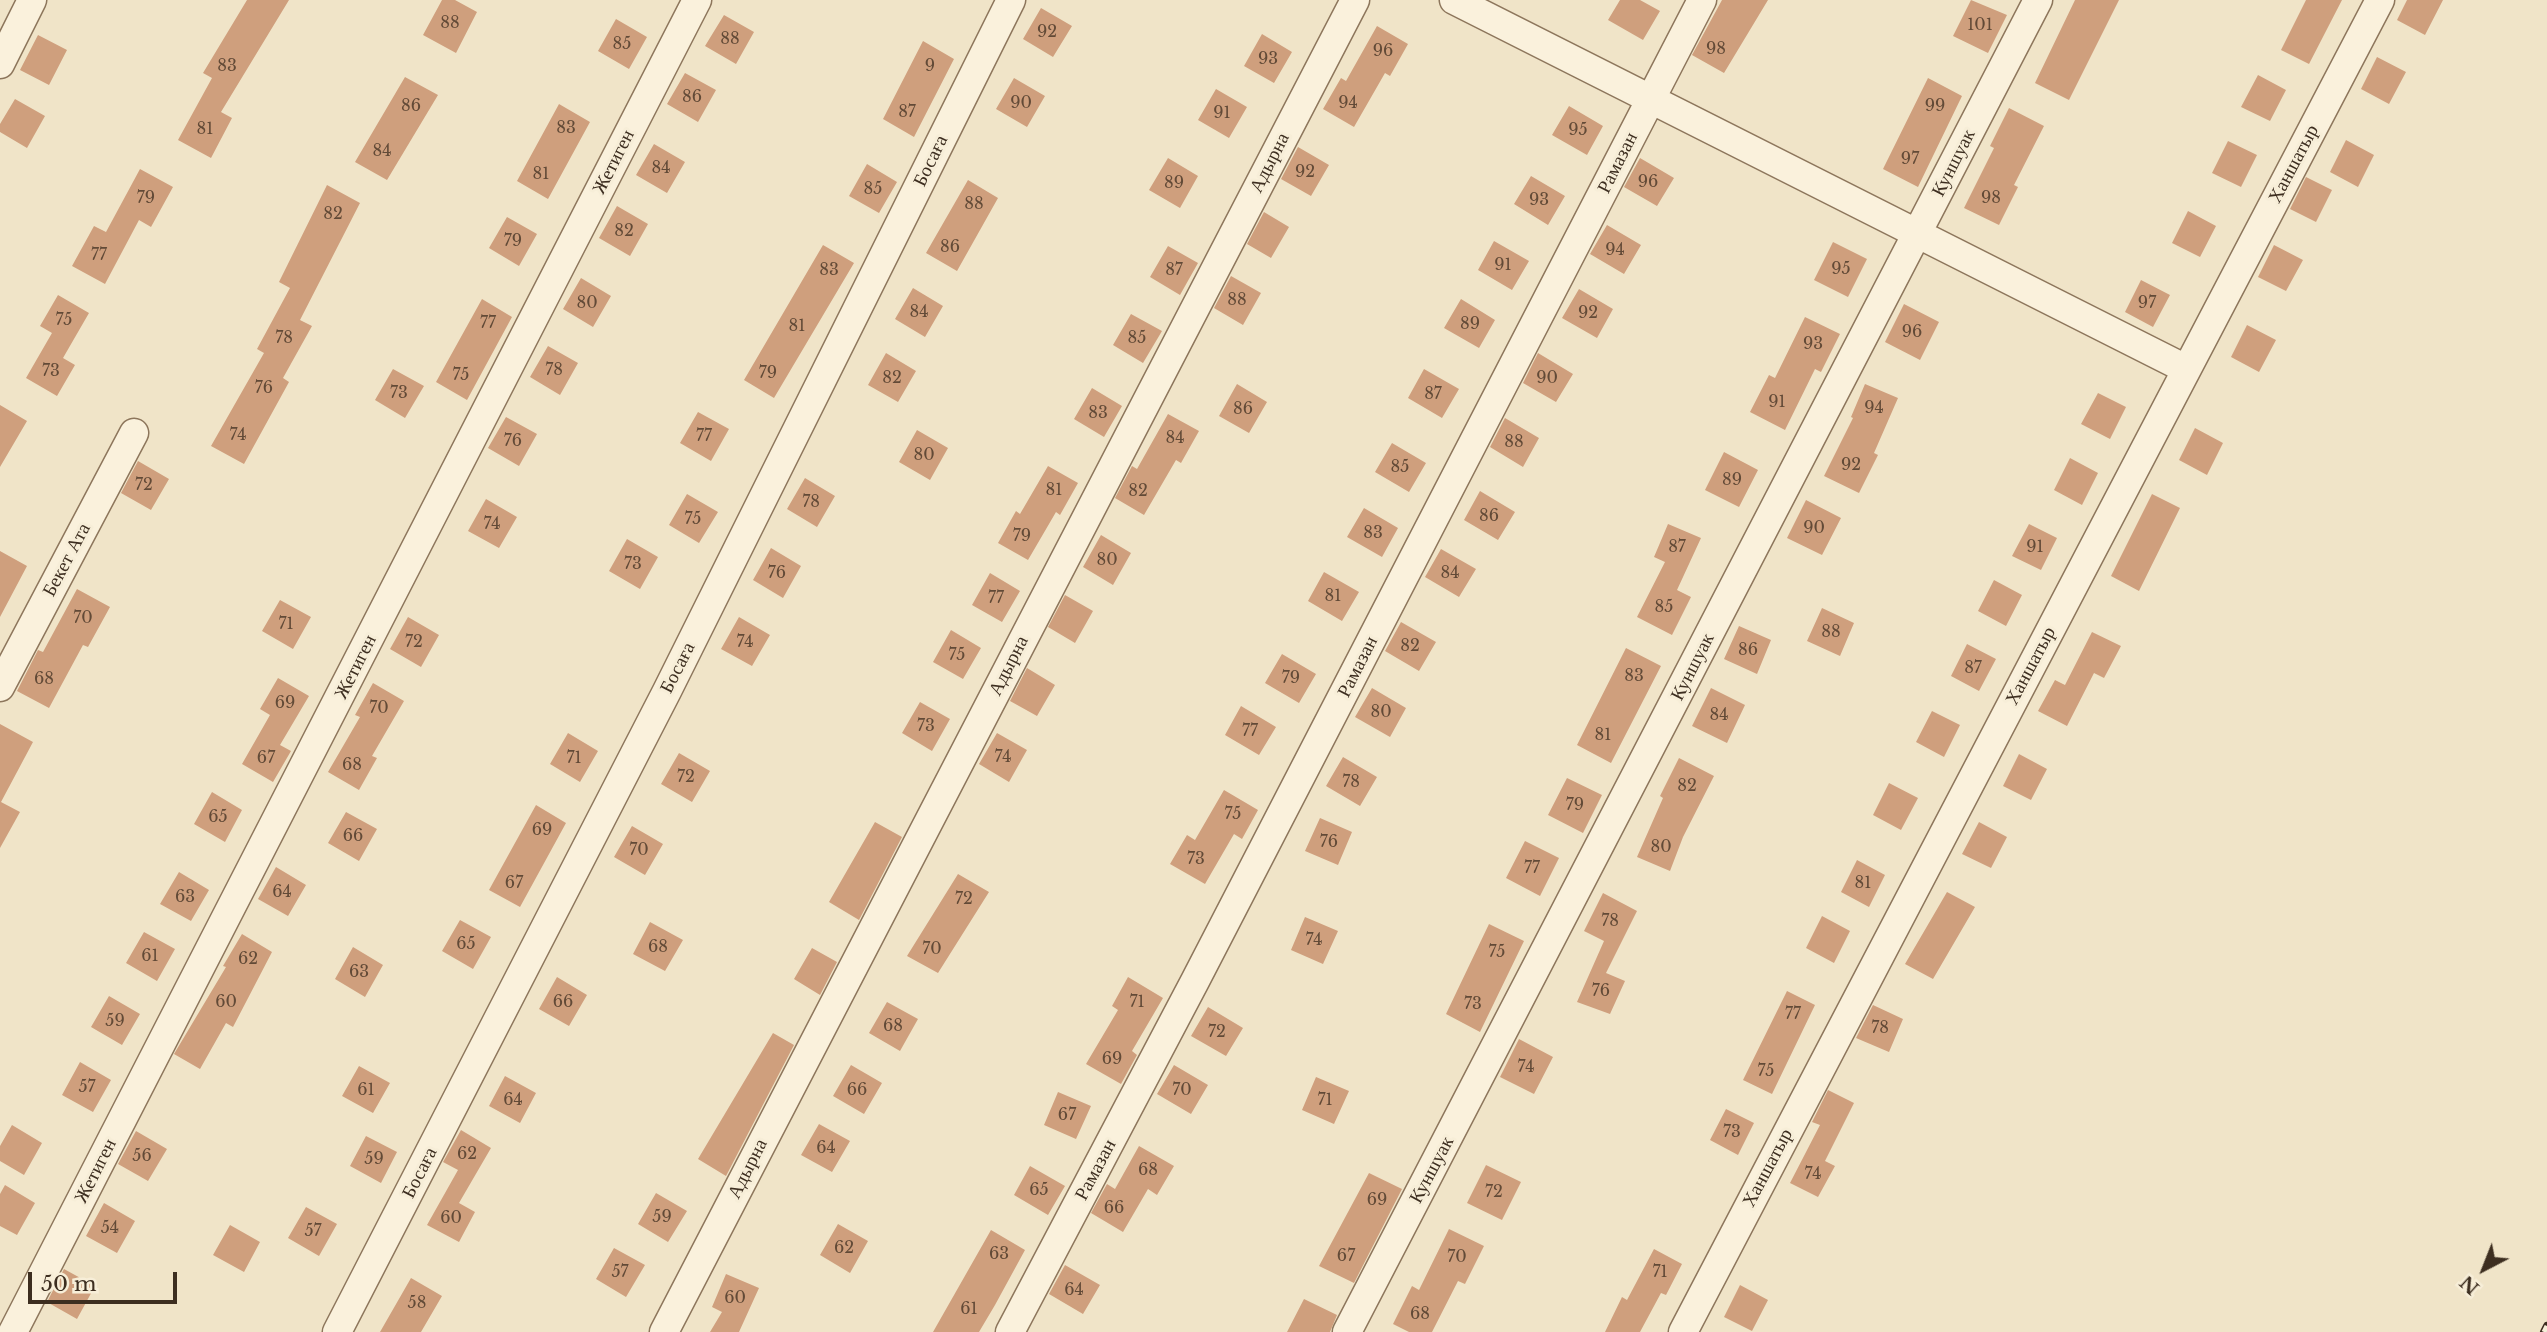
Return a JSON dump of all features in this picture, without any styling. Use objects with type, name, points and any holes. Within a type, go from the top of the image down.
[{"type":"street","points":[[0,64],[32,0]]},
{"type":"street","name":"Жетиген","points":[[13,1332],[697,0]]},
{"type":"street","name":"Босаға","points":[[337,1332],[667,691],[1011,0]]},
{"type":"street","name":"Адырна","points":[[664,1332],[1355,0]]},
{"type":"street","points":[[1454,0],[2186,369]]},
{"type":"street","name":"Рамазан","points":[[1010,1332],[1208,956],[1702,0]]},
{"type":"street","name":"Куншуак","points":[[1347,1332],[2038,0]]},
{"type":"street","name":"Ханшатыр","points":[[1683,1332],[2380,0]]},
{"type":"street","name":"Бекет Ата","points":[[0,687],[134,433]]},
{"type":"building","points":[[247,0],[289,0],[221,112],[232,118],[211,158],[178,140],[212,78],[203,73]]},
{"type":"building","points":[[442,0],[455,0],[477,12],[456,53],[423,35]]},
{"type":"building","points":[[1620,0],[1640,0],[1660,11],[1643,40],[1608,20]]},
{"type":"building","points":[[1722,0],[1768,0],[1724,73],[1692,55]]},
{"type":"building","points":[[1971,0],[2007,15],[1988,53],[1953,36]]},
{"type":"building","points":[[2075,0],[2119,0],[2069,100],[2035,83]]},
{"type":"building","points":[[2306,0],[2342,0],[2309,64],[2281,50]]},
{"type":"building","points":[[2407,0],[2443,0],[2425,35],[2397,20]]},
{"type":"building","points":[[1041,8],[1072,26],[1053,57],[1023,39]]},
{"type":"building","points":[[724,15],[754,32],[736,64],[705,46]]},
{"type":"building","points":[[616,19],[647,37],[629,69],[598,51]]},
{"type":"building","points":[[1377,26],[1408,44],[1390,76],[1385,73],[1354,127],[1323,109],[1341,78],[1346,81]]},
{"type":"building","points":[[1262,34],[1292,52],[1274,83],[1244,66]]},
{"type":"building","points":[[38,35],[67,50],[49,85],[20,70]]},
{"type":"building","points":[[923,41],[954,59],[914,137],[883,119]]},
{"type":"building","points":[[2377,57],[2406,72],[2389,104],[2361,89]]},
{"type":"building","points":[[685,73],[716,90],[698,122],[667,104]]},
{"type":"building","points":[[2258,75],[2286,90],[2270,121],[2241,107]]},
{"type":"building","points":[[405,77],[438,95],[387,180],[355,162]]},
{"type":"building","points":[[1014,78],[1045,96],[1027,127],[996,109]]},
{"type":"building","points":[[1928,78],[1962,96],[1918,187],[1883,169]]},
{"type":"building","points":[[1216,89],[1247,107],[1229,138],[1198,120]]},
{"type":"building","points":[[15,99],[45,116],[27,148],[0,132],[0,124]]},
{"type":"building","points":[[559,104],[590,122],[548,199],[517,181]]},
{"type":"building","points":[[1569,106],[1603,126],[1587,155],[1552,135]]},
{"type":"building","points":[[2009,108],[2044,126],[2014,185],[2018,187],[1999,225],[1964,208],[1994,148],[1990,146]]},
{"type":"building","points":[[2346,140],[2374,155],[2358,187],[2330,172]]},
{"type":"building","points":[[2228,141],[2257,155],[2241,187],[2212,173]]},
{"type":"building","points":[[654,144],[685,162],[667,193],[636,175]]},
{"type":"building","points":[[1298,147],[1329,165],[1311,196],[1281,179]]},
{"type":"building","points":[[1168,158],[1198,176],[1180,208],[1149,190]]},
{"type":"building","points":[[1640,158],[1674,178],[1657,206],[1624,187]]},
{"type":"building","points":[[867,164],[897,182],[879,213],[849,196]]},
{"type":"building","points":[[140,169],[173,187],[151,227],[139,220],[105,284],[72,266],[94,226],[106,232]]},
{"type":"building","points":[[1531,176],[1565,196],[1548,225],[1514,204]]},
{"type":"building","points":[[2306,177],[2332,190],[2316,222],[2290,209]]},
{"type":"building","points":[[968,180],[998,198],[957,271],[926,253]]},
{"type":"building","points":[[327,185],[360,203],[300,320],[312,326],[283,378],[289,382],[244,464],[211,446],[264,353],[257,349],[290,288],[279,282]]},
{"type":"building","points":[[617,206],[648,224],[630,256],[599,238]]},
{"type":"building","points":[[2188,211],[2216,226],[2200,257],[2172,243]]},
{"type":"building","points":[[1264,212],[1289,227],[1271,258],[1247,244]]},
{"type":"building","points":[[507,217],[537,234],[519,266],[489,248]]},
{"type":"building","points":[[1607,225],[1641,245],[1624,274],[1590,254]]},
{"type":"building","points":[[1494,241],[1529,261],[1512,290],[1478,270]]},
{"type":"building","points":[[1833,242],[1867,259],[1848,297],[1814,280]]},
{"type":"building","points":[[823,245],[854,263],[774,398],[744,380]]},
{"type":"building","points":[[2274,245],[2303,260],[2286,291],[2258,277]]},
{"type":"building","points":[[1168,246],[1198,263],[1180,295],[1150,277]]},
{"type":"building","points":[[1231,276],[1261,293],[1243,325],[1214,308]]},
{"type":"building","points":[[581,278],[611,296],[593,327],[563,309]]},
{"type":"building","points":[[2141,280],[2170,295],[2153,327],[2125,312]]},
{"type":"building","points":[[913,288],[943,306],[925,337],[895,319]]},
{"type":"building","points":[[1579,289],[1613,309],[1597,338],[1562,318]]},
{"type":"building","points":[[58,295],[89,313],[63,358],[75,365],[57,396],[26,378],[52,333],[40,326]]},
{"type":"building","points":[[482,299],[512,317],[467,400],[436,382]]},
{"type":"building","points":[[1461,299],[1495,320],[1479,348],[1444,328]]},
{"type":"building","points":[[1904,304],[1939,322],[1920,360],[1885,342]]},
{"type":"building","points":[[1131,314],[1162,331],[1143,363],[1113,345]]},
{"type":"building","points":[[1805,317],[1840,334],[1821,372],[1815,369],[1785,430],[1750,412],[1769,375],[1775,378]]},
{"type":"building","points":[[2247,325],[2276,340],[2259,372],[2231,357]]},
{"type":"building","points":[[548,346],[578,363],[560,395],[530,377]]},
{"type":"building","points":[[886,353],[916,371],[898,402],[868,385]]},
{"type":"building","points":[[1538,353],[1573,374],[1556,402],[1523,383]]},
{"type":"building","points":[[393,369],[424,386],[405,418],[375,400]]},
{"type":"building","points":[[1424,369],[1459,389],[1442,418],[1408,398]]},
{"type":"building","points":[[1237,384],[1267,402],[1249,433],[1219,416]]},
{"type":"building","points":[[1865,384],[1898,398],[1874,453],[1878,455],[1859,493],[1824,476],[1853,418],[1851,417]]},
{"type":"building","points":[[1092,388],[1122,406],[1104,437],[1074,419]]},
{"type":"building","points":[[2098,393],[2126,407],[2110,439],[2081,424]]},
{"type":"building","points":[[0,405],[27,421],[0,467]]},
{"type":"building","points":[[698,412],[729,429],[711,461],[680,443]]},
{"type":"building","points":[[1168,414],[1199,431],[1181,463],[1176,460],[1144,515],[1115,498],[1132,466],[1137,469]]},
{"type":"building","points":[[506,417],[537,434],[519,466],[488,448]]},
{"type":"building","points":[[1505,418],[1539,438],[1523,467],[1490,447]]},
{"type":"building","points":[[2195,428],[2223,443],[2207,475],[2179,460]]},
{"type":"building","points":[[917,430],[948,448],[930,480],[899,462]]},
{"type":"building","points":[[1392,443],[1426,463],[1409,492],[1375,472]]},
{"type":"building","points":[[1724,452],[1758,470],[1739,507],[1705,490]]},
{"type":"building","points":[[2070,458],[2098,473],[2082,505],[2054,490]]},
{"type":"building","points":[[138,461],[169,479],[151,510],[121,493]]},
{"type":"building","points":[[1048,466],[1078,483],[1060,515],[1056,512],[1028,560],[998,543],[1016,511],[1020,514]]},
{"type":"building","points":[[805,478],[835,496],[817,527],[787,509]]},
{"type":"building","points":[[1480,491],[1515,512],[1498,540],[1464,520]]},
{"type":"building","points":[[687,494],[718,512],[699,543],[669,525]]},
{"type":"building","points":[[2152,494],[2180,508],[2139,591],[2111,576]]},
{"type":"building","points":[[486,499],[517,517],[499,548],[468,531]]},
{"type":"building","points":[[1806,500],[1841,518],[1822,555],[1787,538]]},
{"type":"building","points":[[1364,508],[1398,528],[1382,557],[1347,537]]},
{"type":"building","points":[[1668,524],[1701,538],[1677,590],[1691,597],[1672,635],[1637,617],[1665,562],[1654,557]]},
{"type":"building","points":[[2029,524],[2057,538],[2041,570],[2012,556]]},
{"type":"building","points":[[1101,535],[1131,553],[1113,585],[1083,567]]},
{"type":"building","points":[[627,539],[658,557],[640,589],[609,571]]},
{"type":"building","points":[[771,548],[801,566],[783,598],[753,580]]},
{"type":"building","points":[[1441,549],[1476,569],[1459,597],[1425,577]]},
{"type":"building","points":[[0,551],[27,566],[0,617]]},
{"type":"building","points":[[1324,572],[1359,592],[1342,621],[1308,601]]},
{"type":"building","points":[[990,573],[1020,591],[1002,622],[972,605]]},
{"type":"building","points":[[1994,580],[2022,595],[2006,626],[1978,611]]},
{"type":"building","points":[[77,589],[110,607],[88,647],[83,645],[49,708],[17,691],[38,650],[43,652]]},
{"type":"building","points":[[1065,595],[1093,611],[1075,643],[1048,627]]},
{"type":"building","points":[[280,600],[311,617],[293,649],[262,631]]},
{"type":"building","points":[[1822,608],[1854,623],[1840,656],[1807,641]]},
{"type":"building","points":[[408,617],[439,635],[421,667],[390,649]]},
{"type":"building","points":[[739,617],[770,635],[752,666],[721,649]]},
{"type":"building","points":[[1401,622],[1436,642],[1419,671],[1385,651]]},
{"type":"building","points":[[1739,626],[1771,640],[1757,674],[1724,659]]},
{"type":"building","points":[[951,630],[981,648],[963,679],[933,662]]},
{"type":"building","points":[[2092,632],[2121,646],[2104,678],[2094,673],[2067,726],[2038,711],[2055,680],[2065,685]]},
{"type":"building","points":[[1967,644],[1996,659],[1979,691],[1951,676]]},
{"type":"building","points":[[1626,648],[1661,666],[1611,763],[1577,745]]},
{"type":"building","points":[[1282,654],[1316,674],[1299,703],[1265,683]]},
{"type":"building","points":[[1027,668],[1055,685],[1037,716],[1010,701]]},
{"type":"building","points":[[278,678],[309,696],[280,745],[291,751],[273,782],[242,764],[270,715],[260,709]]},
{"type":"building","points":[[373,683],[404,701],[372,756],[377,758],[359,790],[328,772],[360,717],[355,715]]},
{"type":"building","points":[[1372,688],[1406,708],[1390,737],[1355,717]]},
{"type":"building","points":[[1711,688],[1745,705],[1727,743],[1692,726]]},
{"type":"building","points":[[920,702],[950,719],[932,751],[902,733]]},
{"type":"building","points":[[1241,706],[1276,727],[1259,755],[1225,735]]},
{"type":"building","points":[[1932,711],[1960,725],[1944,757],[1916,742]]},
{"type":"building","points":[[0,724],[33,742],[1,802],[20,812],[0,848]]},
{"type":"building","points":[[568,733],[598,751],[580,782],[550,764]]},
{"type":"building","points":[[997,733],[1027,750],[1009,782],[979,764]]},
{"type":"building","points":[[679,753],[710,771],[692,802],[661,784]]},
{"type":"building","points":[[2019,754],[2047,769],[2031,800],[2003,786]]},
{"type":"building","points":[[1343,757],[1377,777],[1360,806],[1326,786]]},
{"type":"building","points":[[1679,758],[1714,776],[1683,837],[1670,871],[1637,857],[1663,798],[1660,796]]},
{"type":"building","points":[[1567,778],[1602,795],[1583,833],[1548,815]]},
{"type":"building","points":[[1889,783],[1918,798],[1901,830],[1873,815]]},
{"type":"building","points":[[1224,790],[1258,810],[1242,839],[1234,834],[1205,884],[1170,864],[1187,835],[1195,840]]},
{"type":"building","points":[[212,792],[242,810],[225,842],[194,824]]},
{"type":"building","points":[[536,805],[566,823],[520,907],[489,890]]},
{"type":"building","points":[[346,812],[377,829],[359,861],[328,843]]},
{"type":"building","points":[[1320,818],[1352,832],[1338,865],[1305,851]]},
{"type":"building","points":[[875,822],[902,837],[859,920],[829,902]]},
{"type":"building","points":[[1979,822],[2007,837],[1991,868],[1962,854]]},
{"type":"building","points":[[632,826],[663,844],[645,875],[614,857]]},
{"type":"building","points":[[1525,841],[1559,858],[1540,896],[1506,878]]},
{"type":"building","points":[[1857,860],[1885,875],[1869,907],[1841,892]]},
{"type":"building","points":[[276,867],[306,885],[288,916],[258,899]]},
{"type":"building","points":[[179,872],[209,890],[191,921],[160,904]]},
{"type":"building","points":[[958,874],[989,892],[938,973],[907,956]]},
{"type":"building","points":[[1947,892],[1975,907],[1933,979],[1905,964]]},
{"type":"building","points":[[1603,893],[1637,911],[1606,973],[1625,981],[1610,1014],[1577,1002],[1604,941],[1584,931]]},
{"type":"building","points":[[1822,916],[1850,931],[1834,963],[1806,948]]},
{"type":"building","points":[[1305,917],[1338,931],[1323,964],[1291,950]]},
{"type":"building","points":[[460,920],[491,937],[473,969],[442,951]]},
{"type":"building","points":[[650,922],[683,940],[665,971],[633,954]]},
{"type":"building","points":[[1489,924],[1524,941],[1480,1032],[1446,1014]]},
{"type":"building","points":[[144,932],[175,949],[157,981],[126,963]]},
{"type":"building","points":[[242,934],[272,952],[233,1027],[226,1023],[200,1069],[174,1054],[226,967],[223,966]]},
{"type":"building","points":[[353,947],[383,965],[365,997],[335,979]]},
{"type":"building","points":[[812,948],[837,962],[820,995],[794,979]]},
{"type":"building","points":[[557,977],[587,995],[569,1026],[539,1009]]},
{"type":"building","points":[[1128,977],[1163,998],[1132,1051],[1137,1055],[1121,1084],[1086,1064],[1118,1010],[1112,1006]]},
{"type":"building","points":[[1787,991],[1815,1005],[1772,1094],[1743,1080]]},
{"type":"building","points":[[109,996],[140,1014],[122,1045],[91,1027]]},
{"type":"building","points":[[887,1002],[918,1019],[900,1051],[869,1033]]},
{"type":"building","points":[[1873,1005],[1903,1019],[1889,1052],[1856,1038]]},
{"type":"building","points":[[1208,1007],[1243,1028],[1226,1056],[1191,1036]]},
{"type":"building","points":[[773,1033],[794,1045],[726,1176],[698,1159]]},
{"type":"building","points":[[1519,1039],[1553,1057],[1534,1094],[1500,1077]]},
{"type":"building","points":[[80,1062],[111,1080],[93,1112],[62,1095]]},
{"type":"building","points":[[851,1065],[882,1083],[864,1114],[833,1096]]},
{"type":"building","points":[[1174,1065],[1208,1085],[1191,1114],[1157,1094]]},
{"type":"building","points":[[359,1066],[390,1083],[373,1113],[342,1096]]},
{"type":"building","points":[[505,1076],[536,1093],[520,1123],[489,1106]]},
{"type":"building","points":[[1316,1077],[1349,1091],[1334,1124],[1302,1110]]},
{"type":"building","points":[[1828,1090],[1854,1103],[1825,1161],[1835,1166],[1818,1197],[1790,1183],[1820,1125],[1812,1122]]},
{"type":"building","points":[[1058,1092],[1091,1106],[1076,1139],[1044,1125]]},
{"type":"building","points":[[1726,1109],[1754,1123],[1738,1155],[1710,1140]]},
{"type":"building","points":[[819,1124],[850,1141],[832,1172],[801,1155]]},
{"type":"building","points":[[12,1125],[42,1143],[24,1175],[0,1161],[0,1146]]},
{"type":"building","points":[[461,1130],[491,1148],[459,1203],[475,1212],[459,1242],[427,1225],[458,1170],[443,1162]]},
{"type":"building","points":[[136,1131],[167,1149],[148,1181],[118,1164]]},
{"type":"building","points":[[366,1136],[397,1152],[381,1183],[350,1166]]},
{"type":"building","points":[[1139,1146],[1174,1166],[1157,1195],[1148,1189],[1123,1232],[1091,1213],[1107,1184],[1115,1189]]},
{"type":"building","points":[[1486,1165],[1521,1182],[1502,1220],[1467,1203]]},
{"type":"building","points":[[1030,1166],[1065,1186],[1048,1215],[1014,1195]]},
{"type":"building","points":[[1369,1173],[1402,1189],[1354,1283],[1319,1266]]},
{"type":"building","points":[[5,1185],[35,1203],[17,1235],[0,1226],[0,1194]]},
{"type":"building","points":[[656,1193],[687,1211],[668,1242],[638,1224]]},
{"type":"building","points":[[104,1203],[135,1221],[117,1253],[86,1236]]},
{"type":"building","points":[[306,1207],[337,1224],[319,1256],[288,1238]]},
{"type":"building","points":[[838,1224],[868,1241],[850,1273],[820,1255]]},
{"type":"building","points":[[230,1225],[260,1242],[244,1272],[213,1255]]},
{"type":"building","points":[[1449,1229],[1484,1246],[1465,1284],[1458,1281],[1432,1332],[1409,1332],[1393,1324],[1412,1286],[1419,1290]]},
{"type":"building","points":[[991,1230],[1025,1250],[995,1305],[979,1332],[933,1332]]},
{"type":"building","points":[[614,1248],[645,1265],[626,1297],[596,1279]]},
{"type":"building","points":[[1654,1249],[1682,1264],[1666,1295],[1661,1293],[1640,1332],[1605,1332],[1622,1297],[1627,1300]]},
{"type":"building","points":[[1065,1265],[1100,1285],[1083,1314],[1049,1294]]},
{"type":"building","points":[[64,1269],[95,1286],[77,1319],[47,1302]]},
{"type":"building","points":[[726,1274],[759,1288],[739,1332],[710,1332],[722,1312],[712,1307]]},
{"type":"building","points":[[411,1278],[442,1296],[421,1332],[380,1332]]},
{"type":"building","points":[[1740,1285],[1768,1300],[1752,1331],[1724,1317]]},
{"type":"building","points":[[1304,1299],[1337,1315],[1330,1332],[1287,1332]]},
{"type":"railway","points":[[2544,1332],[2547,1326]]}]
